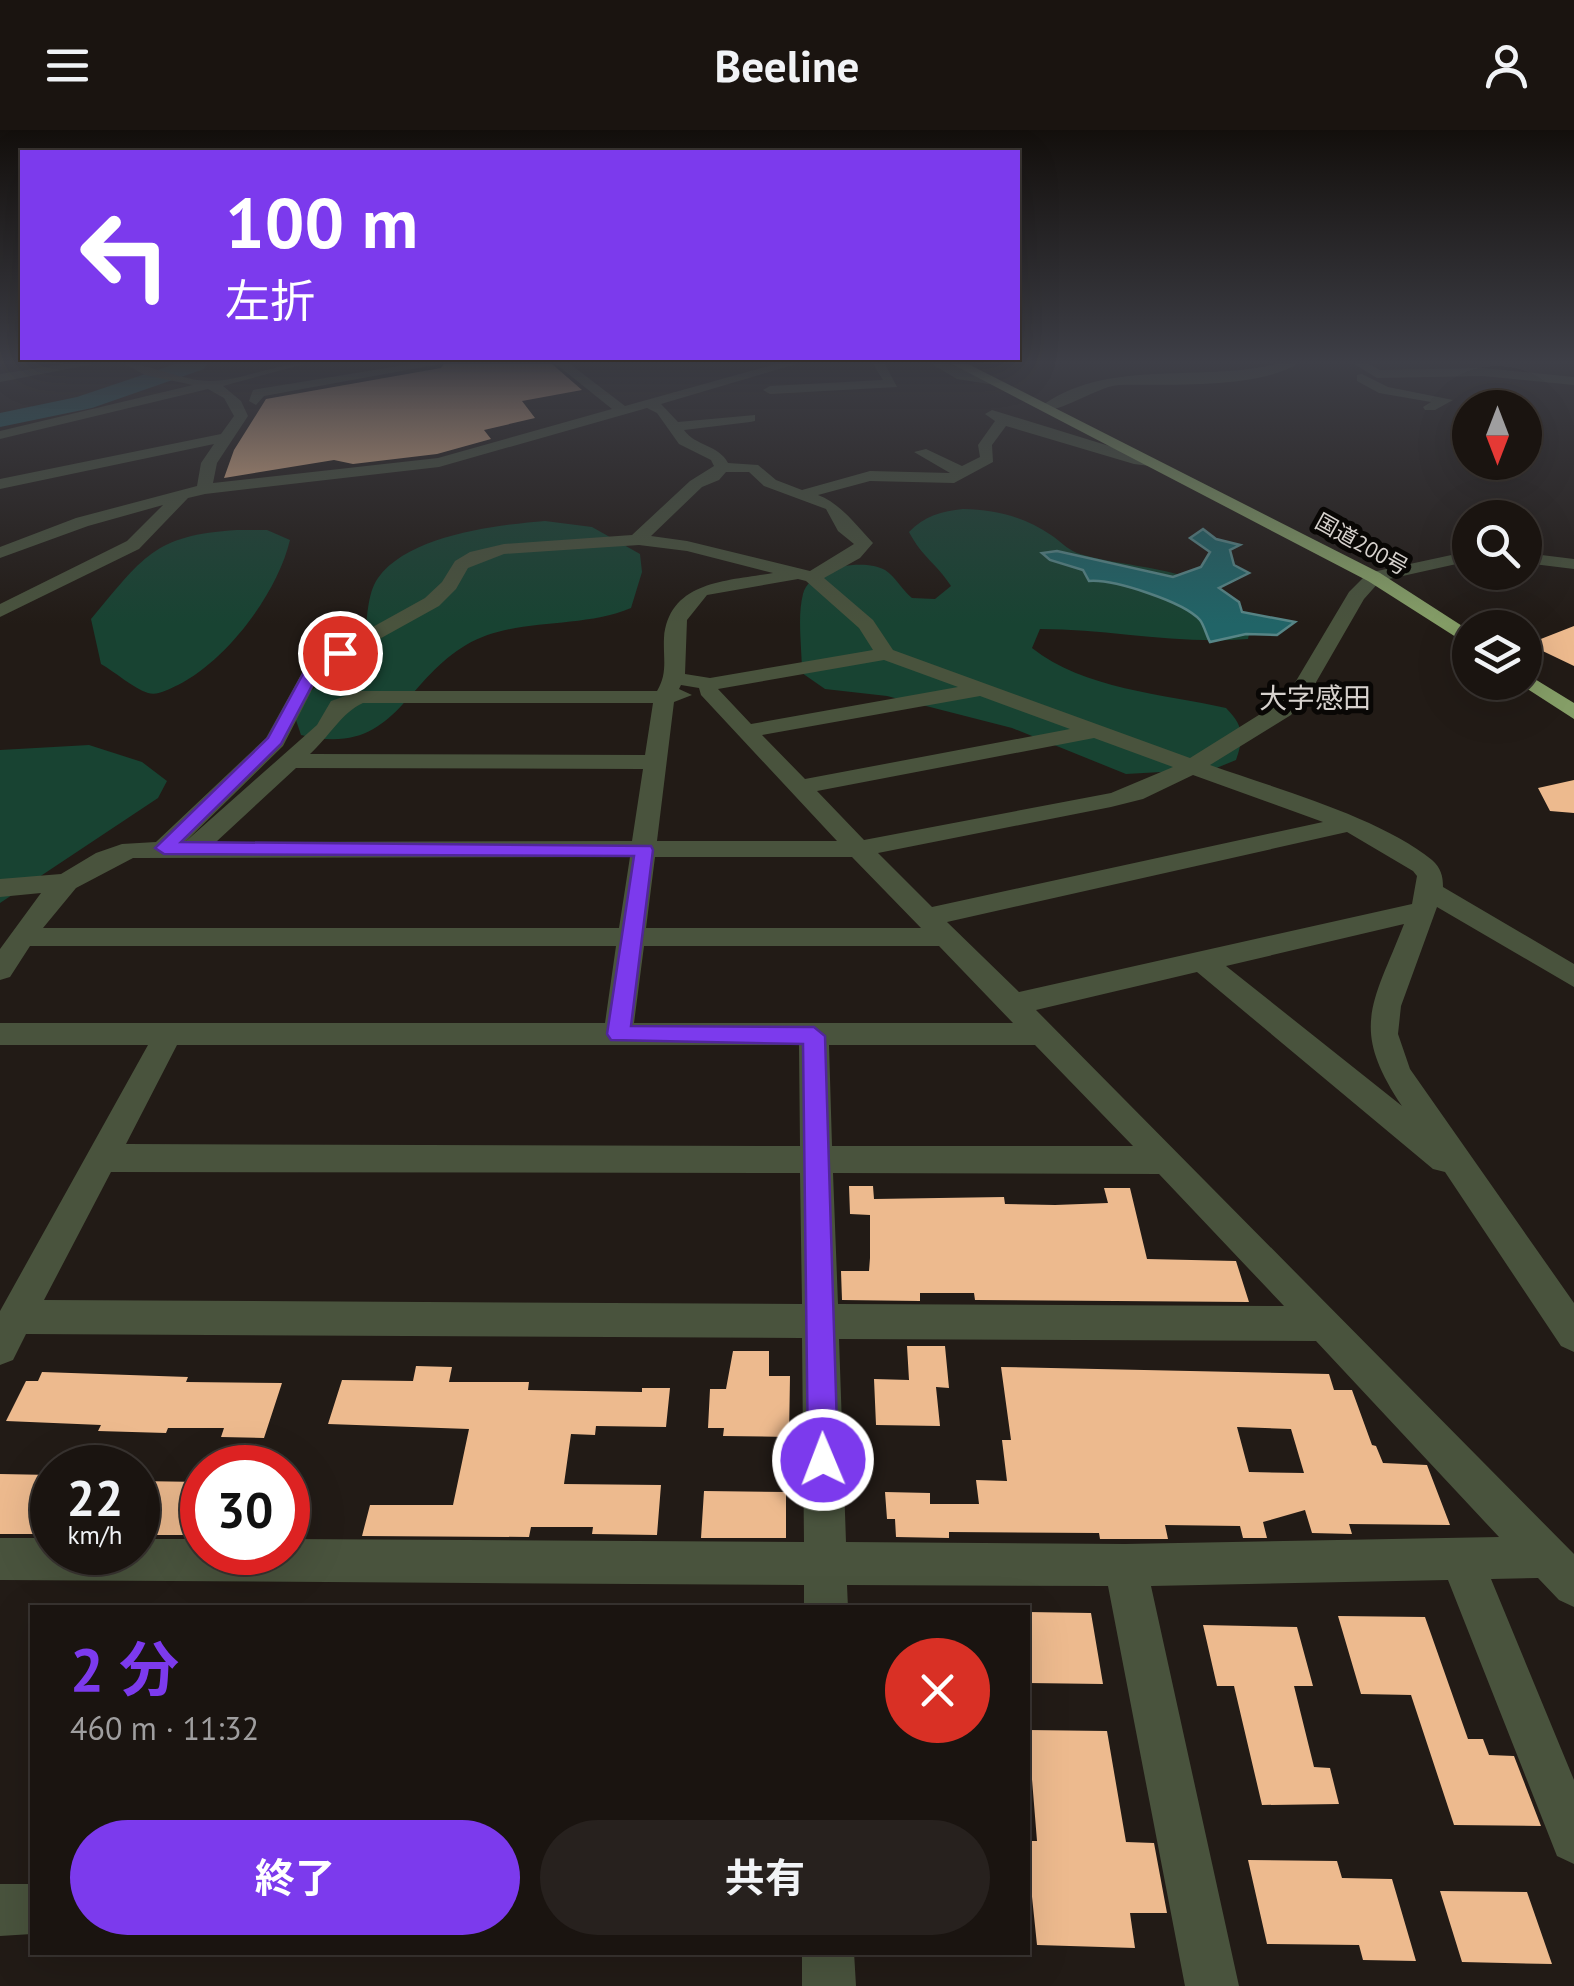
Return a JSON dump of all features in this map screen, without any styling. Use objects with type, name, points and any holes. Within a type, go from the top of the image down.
[{"type":"highway","name":"国道200号","points":[[1127,451],[1374,577],[1452,628]]},
{"type":"highway","points":[[1542,690],[1574,713]]},
{"type":"street","points":[[0,484],[162,451]]},
{"type":"street","points":[[204,489],[209,463],[218,451]]},
{"type":"street","points":[[0,553],[82,522],[204,489],[440,462],[481,451]]},
{"type":"street","points":[[637,540],[696,484],[713,477],[722,467],[722,460],[703,451]]},
{"type":"street","points":[[804,494],[870,476],[954,478],[988,460],[987,451]]},
{"type":"street","points":[[1083,451],[1105,465]]},
{"type":"street","points":[[1100,451],[1153,464]]},
{"type":"street","points":[[921,452],[962,472]]},
{"type":"street","points":[[618,1034],[655,762],[669,688],[674,625],[688,600],[701,591],[805,575],[854,554],[864,542],[844,527],[832,506],[770,483],[753,468],[722,467]]},
{"type":"street","points":[[0,611],[134,545],[182,495]]},
{"type":"street","points":[[164,848],[275,741],[310,675],[340,653],[432,602],[446,590],[460,565],[504,549],[637,540],[687,546],[805,575],[866,624],[886,654]]},
{"type":"street","points":[[0,970],[62,882],[96,861],[132,850],[859,849],[1135,794],[1190,767],[1283,710],[1305,684],[1356,596],[1374,577],[1452,560]]},
{"type":"street","points":[[1542,560],[1574,564]]},
{"type":"street","points":[[194,848],[325,730],[339,706],[360,698],[709,687],[886,654],[1350,824],[1422,865],[1430,874],[1426,901],[1387,1006],[1383,1034],[1396,1073],[1574,1334]]},
{"type":"street","points":[[709,687],[859,849],[1167,1160],[1560,1571]]},
{"type":"street","points":[[747,730],[982,690]]},
{"type":"street","points":[[801,787],[1093,732]]},
{"type":"street","points":[[292,761],[655,762]]},
{"type":"street","points":[[928,916],[1350,824]]},
{"type":"street","points":[[0,888],[62,882]]},
{"type":"street","points":[[1014,1004],[1202,961],[1426,901],[1574,977]]},
{"type":"street","points":[[23,937],[948,938]]},
{"type":"street","points":[[1202,961],[1470,1180]]},
{"type":"street","points":[[0,1034],[1044,1034]]},
{"type":"street","points":[[168,1035],[8,1332],[820,1319],[1324,1324]]},
{"type":"street","points":[[814,1036],[826,1586]]},
{"type":"street","points":[[102,1158],[1167,1160]]},
{"type":"street","points":[[0,1560],[826,1586],[1125,1566],[1460,1559],[1560,1571]]},
{"type":"street","points":[[1460,1559],[1574,1839]]},
{"type":"street","points":[[1125,1566],[1212,1986]]},
{"type":"street","points":[[0,1910],[30,1910]]},
{"type":"street","points":[[828,1955],[828,1986]]},
{"type":"green space","points":[[963,509],[1020,519],[1041,528],[1077,553],[1196,580],[1236,605],[1251,625],[1248,639],[1195,640],[1040,629],[1032,648],[1052,662],[1099,681],[1226,708],[1241,732],[1236,760],[1214,769],[1126,774],[1012,728],[887,696],[825,689],[802,673],[800,613],[808,585],[838,567],[875,566],[892,576],[912,598],[935,599],[951,586],[909,532],[934,515]]},
{"type":"green space","points":[[545,521],[592,527],[640,554],[642,572],[631,608],[611,615],[526,626],[485,636],[444,661],[377,727],[357,736],[332,739],[301,735],[295,717],[310,692],[365,639],[372,591],[392,563],[455,535]]},
{"type":"green space","points":[[267,530],[290,540],[274,582],[232,642],[196,674],[156,694],[136,687],[101,664],[91,619],[138,565],[152,553],[186,537]]},
{"type":"green space","points":[[89,745],[142,762],[167,781],[158,798],[0,903],[0,750]]},
{"type":"water","points":[[1203,529],[1216,539],[1240,545],[1230,550],[1234,565],[1249,573],[1219,588],[1239,602],[1242,612],[1295,622],[1277,635],[1246,634],[1210,642],[1200,620],[1179,606],[1131,588],[1089,581],[1083,570],[1050,560],[1042,553],[1057,551],[1173,577],[1201,567],[1210,552],[1190,538]]},
{"type":"building","points":[[234,451],[449,451],[353,464],[334,460],[224,478]]},
{"type":"building","points":[[1574,626],[1574,666],[1542,651],[1542,639]]},
{"type":"building","points":[[1574,780],[1574,813],[1550,811],[1538,788]]},
{"type":"building","points":[[849,1186],[873,1186],[874,1199],[1004,1197],[1005,1204],[1055,1205],[1108,1203],[1104,1188],[1130,1188],[1147,1259],[1236,1261],[1249,1302],[975,1300],[974,1293],[920,1293],[920,1301],[842,1300],[841,1271],[869,1271],[870,1258],[870,1215],[850,1214]]},
{"type":"building","points":[[907,1346],[945,1346],[949,1388],[936,1387],[940,1426],[876,1425],[874,1379],[909,1380]]},
{"type":"building","points":[[733,1351],[769,1351],[769,1376],[790,1376],[789,1437],[723,1436],[724,1428],[708,1428],[710,1389],[726,1389]]},
{"type":"building","points":[[416,1366],[452,1367],[449,1382],[529,1382],[528,1390],[642,1392],[642,1388],[670,1388],[666,1427],[596,1426],[595,1435],[571,1434],[564,1484],[661,1485],[657,1535],[592,1534],[593,1527],[531,1527],[529,1537],[362,1536],[370,1505],[453,1505],[469,1429],[328,1424],[342,1380],[413,1381]]},
{"type":"building","points":[[1001,1367],[1329,1374],[1334,1390],[1352,1390],[1372,1445],[1383,1463],[1427,1465],[1450,1525],[1349,1524],[1352,1534],[1312,1533],[1305,1510],[1263,1522],[1267,1538],[1243,1538],[1240,1526],[1165,1525],[1168,1539],[1100,1539],[1099,1533],[949,1532],[949,1538],[896,1537],[895,1519],[887,1519],[885,1492],[930,1493],[930,1504],[979,1504],[976,1480],[1007,1481],[1002,1440],[1011,1440]],"holes":[[[1237,1427],[1291,1429],[1304,1473],[1249,1472]]]},
{"type":"building","points":[[42,1372],[188,1377],[186,1382],[282,1383],[264,1438],[221,1437],[224,1428],[168,1428],[166,1433],[98,1431],[101,1425],[6,1421],[26,1381],[38,1381]]},
{"type":"building","points":[[782,1446],[799,1447],[800,1478],[782,1478]]},
{"type":"building","points":[[0,1474],[30,1475],[30,1534],[0,1534]]},
{"type":"building","points":[[160,1481],[180,1482],[180,1535],[160,1535]]},
{"type":"building","points":[[704,1491],[786,1492],[786,1538],[701,1538]]},
{"type":"building","points":[[1030,1612],[1091,1613],[1103,1684],[1030,1683]]},
{"type":"building","points":[[1338,1616],[1425,1617],[1468,1739],[1483,1739],[1489,1755],[1514,1756],[1541,1826],[1454,1825],[1411,1695],[1361,1694]]},
{"type":"building","points":[[1203,1625],[1297,1627],[1313,1686],[1294,1686],[1314,1767],[1330,1768],[1339,1804],[1262,1805],[1234,1686],[1217,1686]]},
{"type":"building","points":[[1030,1730],[1107,1731],[1126,1842],[1154,1843],[1167,1913],[1130,1913],[1135,1948],[1037,1945],[1030,1841],[1037,1841]]},
{"type":"building","points":[[1248,1860],[1337,1861],[1342,1878],[1392,1879],[1416,1961],[1363,1960],[1359,1945],[1267,1944]]},
{"type":"building","points":[[1440,1891],[1527,1892],[1552,1964],[1462,1962]]},
{"type":"district","name":"大字感田","points":[[1315,697]]},
{"type":"route","points":[[340,653],[310,675],[275,741],[164,848],[644,850],[618,1034],[814,1036],[823,1460]]}]
